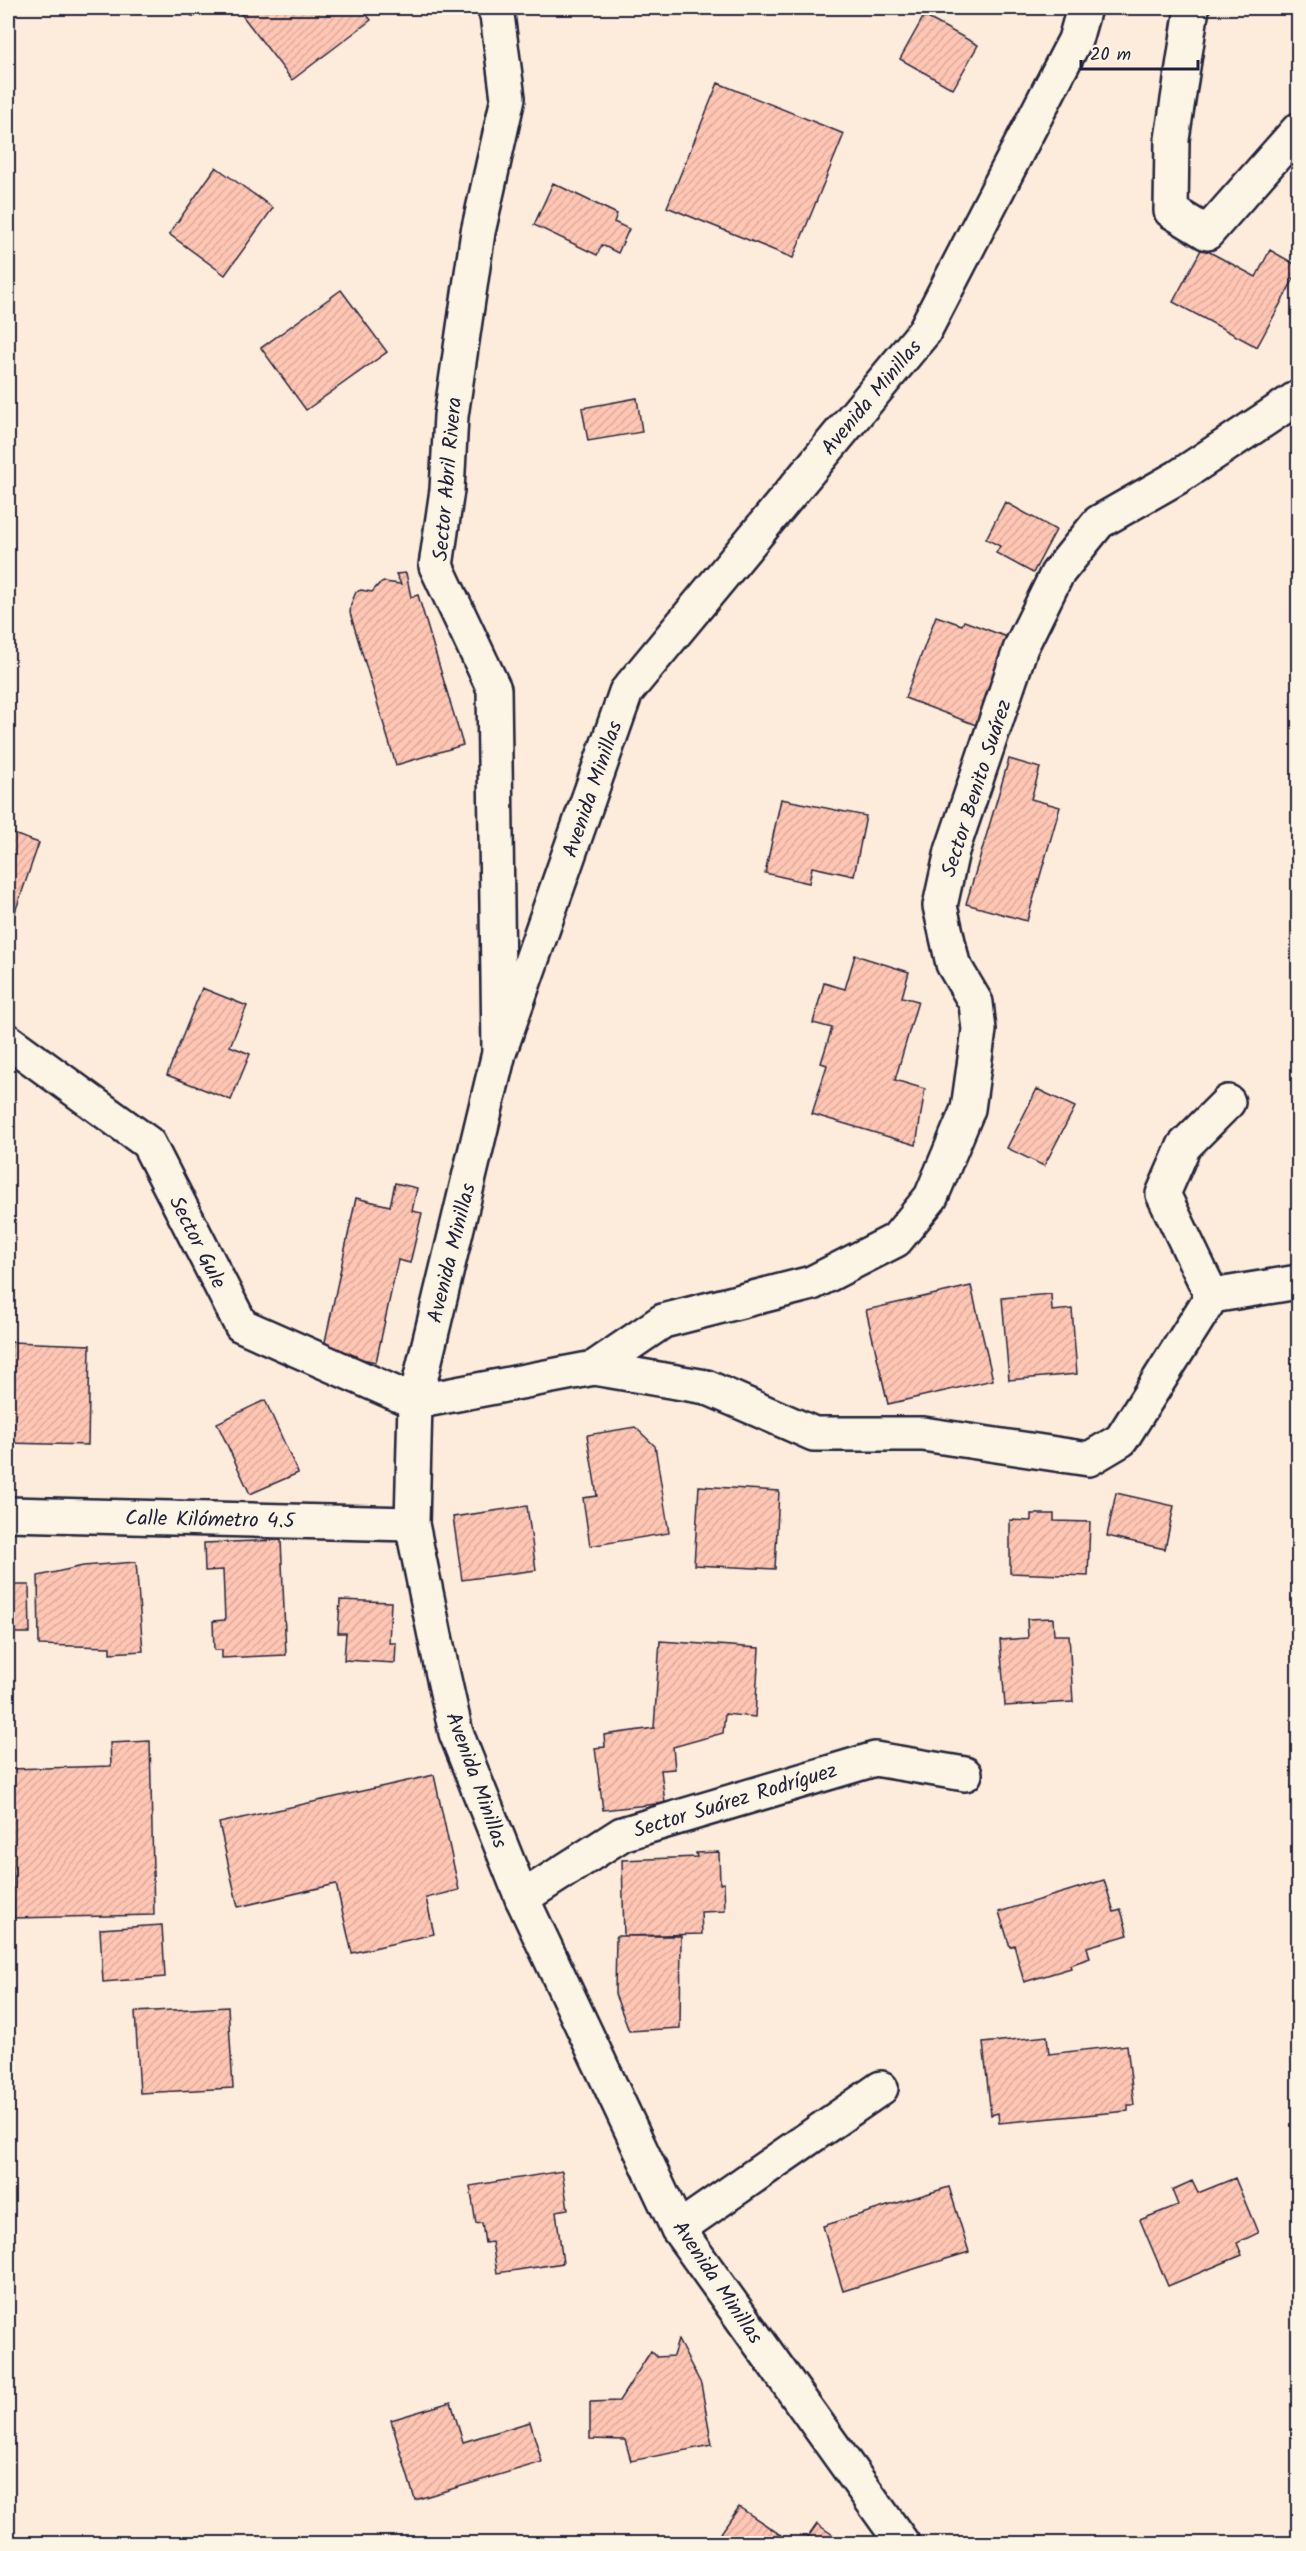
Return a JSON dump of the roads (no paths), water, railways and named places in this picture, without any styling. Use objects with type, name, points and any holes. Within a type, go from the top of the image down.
[{"type":"street","name":"Sector Abril Rivera","points":[[494,8],[497,15],[508,99],[478,232],[451,416],[447,490],[436,566],[494,689],[499,1053]]},
{"type":"street","name":"Avenida Minillas","points":[[903,2544],[678,2229],[522,1898],[456,1733],[412,1524],[415,1401],[499,1053],[626,692],[924,332],[1075,40],[1084,8]]},
{"type":"street","points":[[1192,8],[1173,139],[1171,211],[1207,233],[1299,130]]},
{"type":"street","name":"Sector Benito Suárez","points":[[594,1368],[663,1321],[812,1283],[896,1240],[931,1197],[968,1109],[980,1030],[976,1003],[953,963],[940,906],[952,851],[1021,647],[1057,574],[1099,522],[1178,477],[1297,398]]},
{"type":"street","name":"Sector Gule","points":[[8,1041],[148,1143],[241,1325],[415,1401]]},
{"type":"street","points":[[1228,1102],[1184,1146],[1163,1194],[1212,1296],[1299,1282]]},
{"type":"street","name":"Sector Benito Suárez","points":[[415,1401],[594,1368],[706,1386],[814,1434],[923,1434],[1089,1459],[1121,1440],[1212,1296]]},
{"type":"street","name":"Calle Kilómetro 4.5","points":[[8,1515],[412,1524]]},
{"type":"street","name":"Sector Suárez Rodríguez","points":[[522,1898],[622,1834],[875,1758],[965,1774]]},
{"type":"street","points":[[678,2229],[881,2088]]}]
